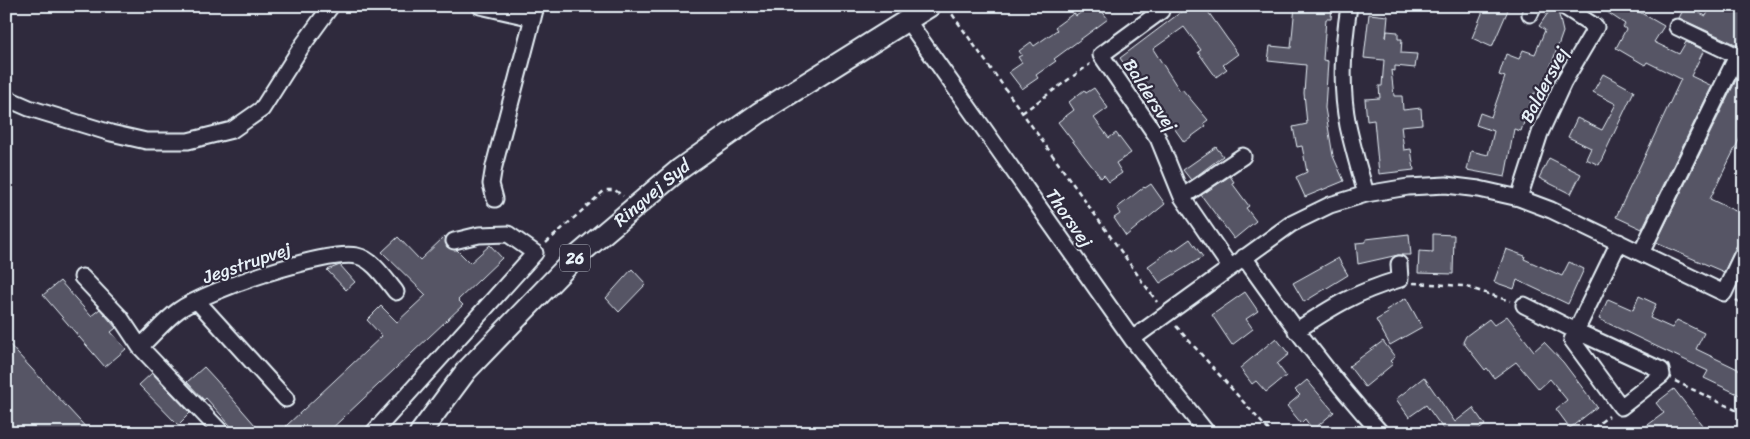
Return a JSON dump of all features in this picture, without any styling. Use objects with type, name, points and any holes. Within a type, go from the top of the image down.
[{"type":"main road","name":"Ringvej Syd","points":[[420,433],[466,371],[576,257],[633,209],[680,170],[759,113],[930,6]]},
{"type":"street","points":[[6,98],[29,108],[111,133],[146,141],[188,141],[232,130],[262,109],[302,46],[331,6]]},
{"type":"street","points":[[480,6],[534,12],[494,166],[491,184],[495,199]]},
{"type":"street","points":[[1349,6],[1343,44],[1343,81],[1348,125],[1366,194]]},
{"type":"street","name":"Baldersvej","points":[[1519,198],[1540,134],[1559,91],[1596,27],[1563,6]]},
{"type":"street","name":"Baldersvej","points":[[1161,12],[1101,55],[1158,138],[1182,198],[1230,267]]},
{"type":"street","name":"Thorsvej","points":[[907,20],[1132,339],[1207,433]]},
{"type":"street","points":[[1641,253],[1740,58],[1677,27]]},
{"type":"street","points":[[1182,198],[1243,156]]},
{"type":"street","points":[[1132,339],[1291,224],[1330,205],[1366,194],[1408,186],[1446,185],[1478,188],[1519,198],[1551,210],[1724,293],[1744,251]]},
{"type":"street","points":[[373,433],[535,253],[508,234],[479,235],[454,241]]},
{"type":"street","points":[[1524,305],[1576,331],[1661,370],[1662,375],[1622,406],[1572,340],[1576,331],[1619,242]]},
{"type":"street","name":"Jegstrupvej","points":[[140,348],[179,310],[219,289],[333,256],[359,256],[373,266],[396,292]]},
{"type":"street","points":[[1244,257],[1296,331],[1340,387],[1381,433]]},
{"type":"street","points":[[1296,331],[1339,302],[1399,272]]},
{"type":"street","points":[[82,277],[120,317],[140,348],[222,433]]},
{"type":"street","points":[[197,301],[286,399]]},
{"type":"path","points":[[946,6],[1165,314],[1271,433]]},
{"type":"path","points":[[1022,113],[1101,55]]},
{"type":"path","points":[[535,253],[605,190],[615,190],[633,209]]},
{"type":"path","points":[[1399,272],[1413,283],[1464,286],[1524,305]]},
{"type":"path","points":[[1662,375],[1744,414]]},
{"type":"path","points":[[1586,433],[1622,406]]},
{"type":"path","points":[[1737,433],[1744,427]]},
{"type":"building","points":[[1090,6],[1098,6],[1108,19],[1054,59],[1056,61],[1036,75],[1038,78],[1022,89],[1009,72],[1022,63],[1018,57],[1022,55],[1019,51],[1031,42],[1034,46],[1057,30],[1055,27],[1074,13],[1076,16]]},
{"type":"building","points":[[1189,6],[1204,6],[1238,54],[1223,65],[1227,69],[1216,77],[1198,52],[1201,50],[1184,27],[1153,49],[1180,91],[1182,89],[1208,120],[1204,123],[1206,126],[1184,142],[1130,66],[1127,68],[1120,58]]},
{"type":"building","points":[[1295,6],[1332,6],[1331,19],[1326,19],[1323,60],[1328,61],[1325,108],[1333,156],[1344,181],[1305,197],[1296,177],[1307,172],[1302,146],[1297,147],[1293,127],[1307,124],[1304,93],[1306,65],[1268,61],[1270,46],[1291,48]]},
{"type":"building","points":[[1485,6],[1500,6],[1508,10],[1492,47],[1472,38]]},
{"type":"building","points":[[1598,6],[1629,6],[1664,26],[1654,42],[1679,54],[1686,42],[1704,50],[1691,76],[1712,86],[1642,229],[1616,217],[1681,79],[1647,62],[1645,65],[1616,48],[1626,29],[1623,27],[1625,24]]},
{"type":"building","points":[[1685,6],[1706,16],[1711,6],[1726,6],[1744,15],[1744,48],[1679,18]]},
{"type":"building","points":[[1555,11],[1559,15],[1563,32],[1540,95],[1534,93],[1521,131],[1514,129],[1505,177],[1467,170],[1471,151],[1488,155],[1494,131],[1476,125],[1480,113],[1491,117],[1505,77],[1499,75],[1506,54],[1519,59],[1523,50],[1535,54],[1545,30],[1539,26],[1548,13]]},
{"type":"building","points":[[1369,14],[1388,16],[1386,38],[1387,31],[1398,32],[1398,39],[1402,39],[1401,53],[1417,54],[1415,68],[1395,66],[1395,71],[1391,70],[1394,96],[1402,96],[1403,110],[1421,108],[1422,124],[1401,126],[1404,150],[1411,149],[1414,170],[1379,174],[1374,120],[1367,121],[1365,99],[1380,98],[1379,86],[1382,86],[1384,60],[1364,58]]},
{"type":"building","points":[[1742,68],[1744,68],[1744,130],[1710,199],[1744,215],[1744,242],[1736,247],[1724,272],[1656,243]]},
{"type":"building","points":[[1603,74],[1634,91],[1599,165],[1586,159],[1591,148],[1568,137],[1577,118],[1602,130],[1616,104],[1593,92]]},
{"type":"building","points":[[1094,88],[1108,108],[1094,118],[1109,138],[1116,133],[1131,153],[1116,163],[1122,173],[1109,182],[1104,175],[1101,178],[1058,122],[1074,110],[1069,102],[1084,90],[1086,93]]},
{"type":"building","points":[[1216,147],[1223,156],[1191,180],[1183,170]]},
{"type":"building","points":[[1549,158],[1581,174],[1571,194],[1539,178]]},
{"type":"building","points":[[1230,176],[1234,182],[1232,183],[1249,206],[1246,208],[1256,221],[1234,239],[1201,195]]},
{"type":"building","points":[[1151,184],[1165,204],[1126,236],[1114,218],[1120,214],[1117,208],[1144,187]]},
{"type":"building","points":[[1409,234],[1411,255],[1398,255],[1358,264],[1356,243],[1366,242],[1366,239]]},
{"type":"building","points":[[1433,234],[1454,235],[1453,274],[1418,273],[1419,251],[1433,252]]},
{"type":"building","points":[[445,236],[447,247],[457,250],[470,263],[490,245],[502,258],[458,300],[463,305],[327,433],[292,433],[286,426],[382,336],[367,320],[381,306],[397,322],[426,295],[382,252],[398,237],[420,260]]},
{"type":"building","points":[[1190,239],[1203,257],[1160,283],[1148,266]]},
{"type":"building","points":[[1506,249],[1525,256],[1524,259],[1562,276],[1569,262],[1584,269],[1568,304],[1517,280],[1514,289],[1494,282]]},
{"type":"building","points":[[1338,258],[1348,275],[1304,302],[1293,283]]},
{"type":"building","points":[[340,265],[355,282],[346,290],[327,270]]},
{"type":"building","points":[[632,269],[646,284],[619,312],[606,298]]},
{"type":"building","points":[[60,281],[91,316],[100,309],[116,328],[111,332],[126,349],[105,367],[43,295]]},
{"type":"building","points":[[1245,292],[1258,311],[1246,319],[1253,329],[1232,345],[1212,315]]},
{"type":"building","points":[[1639,296],[1656,304],[1650,318],[1672,328],[1677,320],[1704,333],[1696,349],[1744,372],[1744,397],[1704,378],[1708,371],[1599,319],[1608,299],[1633,310]]},
{"type":"building","points":[[1406,298],[1422,327],[1390,345],[1376,320],[1388,313],[1386,310]]},
{"type":"building","points":[[1507,316],[1534,351],[1544,342],[1563,362],[1597,407],[1570,428],[1556,409],[1567,400],[1550,379],[1539,389],[1516,362],[1494,378],[1487,368],[1485,370],[1463,342],[1466,336],[1489,319],[1494,325]]},
{"type":"building","points":[[1276,338],[1289,354],[1277,364],[1286,376],[1266,392],[1256,381],[1252,384],[1240,368]]},
{"type":"building","points":[[6,341],[91,433],[6,433]]},
{"type":"building","points":[[1383,341],[1395,357],[1390,361],[1393,364],[1365,387],[1349,366]]},
{"type":"building","points":[[204,367],[262,433],[237,433],[206,398],[204,400],[187,382]]},
{"type":"building","points":[[152,373],[190,413],[178,425],[139,385]]},
{"type":"building","points":[[1424,377],[1455,422],[1473,408],[1485,425],[1475,433],[1441,433],[1444,430],[1426,405],[1409,417],[1396,399]]},
{"type":"building","points":[[1307,380],[1334,412],[1313,430],[1305,419],[1301,423],[1287,406],[1300,395],[1295,390]]},
{"type":"building","points":[[1674,389],[1702,425],[1692,433],[1637,433],[1664,413],[1656,403]]}]
